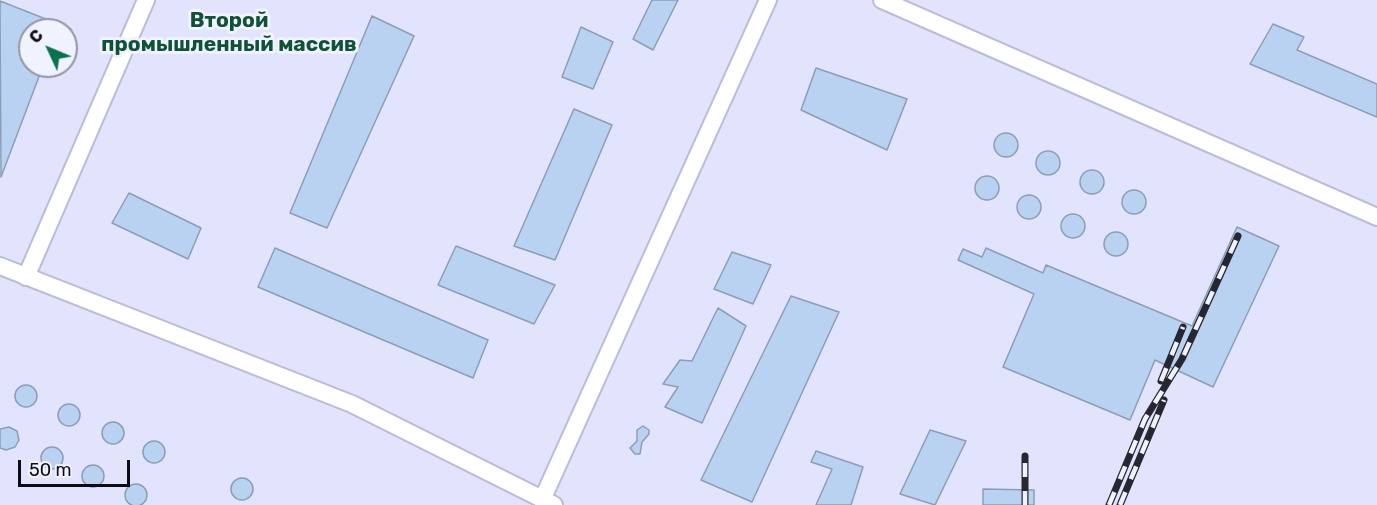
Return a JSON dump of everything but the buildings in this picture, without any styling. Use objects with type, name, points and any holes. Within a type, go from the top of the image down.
[{"type":"lane","points":[[26,278],[146,0]]},
{"type":"lane","points":[[0,266],[352,404],[548,502],[768,0]]},
{"type":"lane","points":[[882,0],[1377,217]]},
{"type":"railway","points":[[1109,505],[1145,419],[1182,359],[1238,236]]},
{"type":"railway","points":[[1161,381],[1183,327]]},
{"type":"railway","points":[[1120,505],[1164,400]]},
{"type":"railway","points":[[1025,456],[1025,505]]},
{"type":"district","name":"Второй промышленный массив","points":[[229,33]]}]
